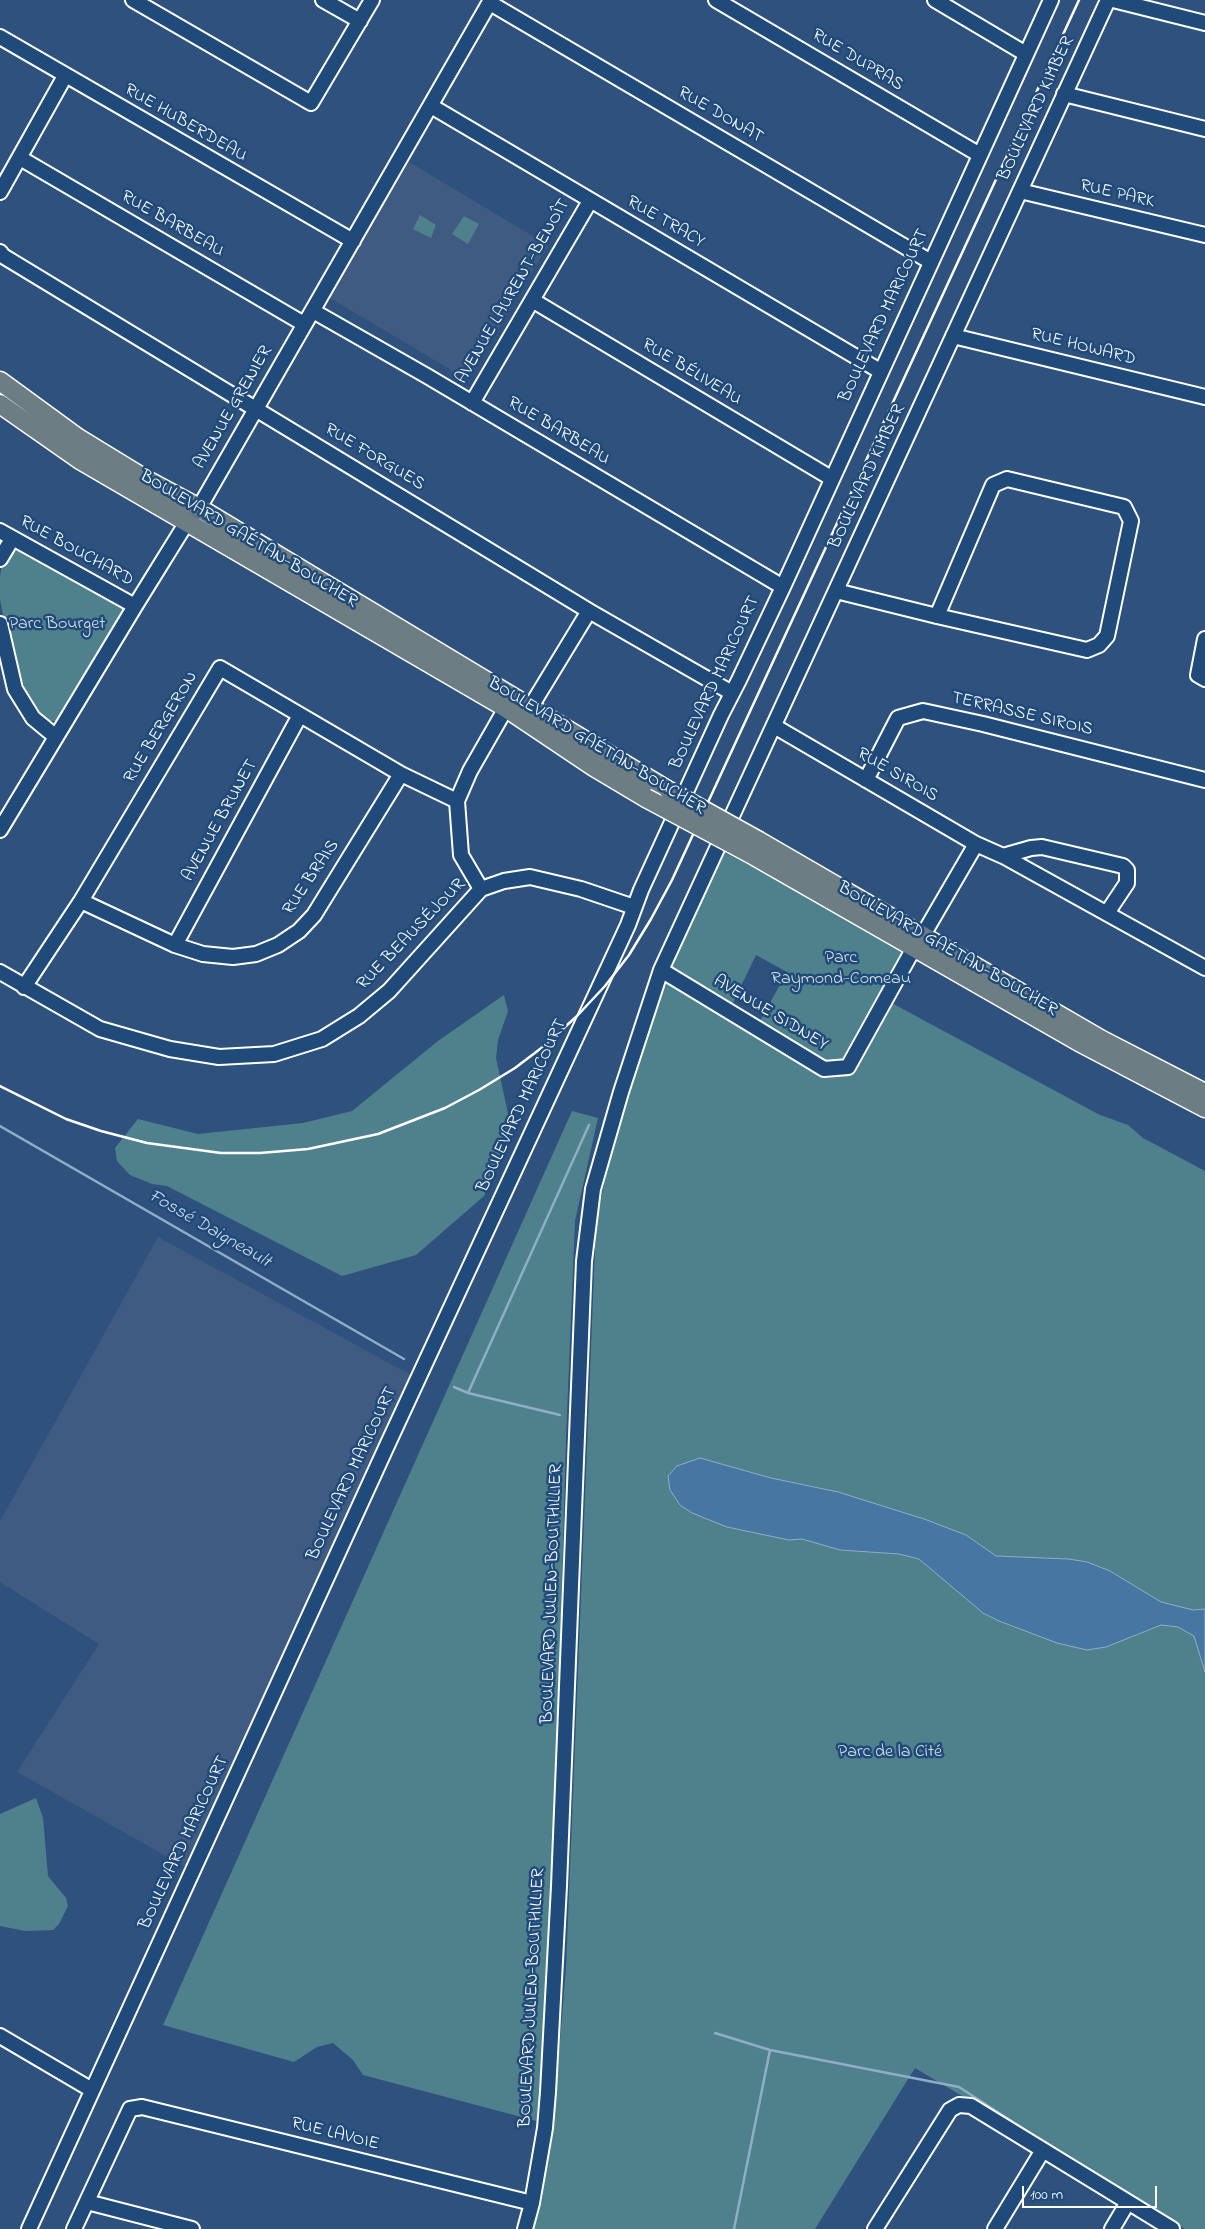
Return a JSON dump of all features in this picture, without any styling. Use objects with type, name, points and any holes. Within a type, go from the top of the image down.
[{"type":"main road","name":"BOULEVARD GAÉTAN-BOUCHER","points":[[0,381],[78,438],[145,479],[199,508],[530,708],[646,798],[776,859],[919,941],[1102,1040],[1205,1093]]},
{"type":"main road","name":"BOULEVARD GAÉTAN-BOUCHER","points":[[0,404],[80,460],[506,708],[599,760]]},
{"type":"main road","name":"BOULEVARD GAÉTAN-BOUCHER","points":[[919,941],[1079,1042],[1205,1108]]},
{"type":"street","points":[[133,0],[311,103],[372,0]]},
{"type":"street","points":[[323,0],[360,21]]},
{"type":"street","name":"RUE DUPRAS","points":[[716,0],[980,155]]},
{"type":"street","points":[[935,0],[1026,54]]},
{"type":"street","name":"BOULEVARD MARICOURT","points":[[29,2229],[1051,0]]},
{"type":"street","name":"BOULEVARD KIMBER","points":[[661,970],[1108,0]]},
{"type":"street","points":[[1113,0],[1205,23]]},
{"type":"street","name":"AVENUE GRENIER","points":[[0,830],[135,606],[187,522],[199,508],[491,1]]},
{"type":"street","name":"RUE DONAT","points":[[491,1],[931,262]]},
{"type":"street","name":"RUE HUBERDEAU","points":[[0,37],[353,241]]},
{"type":"street","points":[[0,192],[65,76]]},
{"type":"street","points":[[1064,94],[1205,128]]},
{"type":"street","name":"RUE TRACY","points":[[431,106],[880,371]]},
{"type":"street","name":"RUE BARBEAU","points":[[20,158],[304,324]]},
{"type":"street","name":"RUE PARK","points":[[1020,191],[1205,235]]},
{"type":"street","name":"AVENUE LAURENT-BENOÎT","points":[[472,403],[590,201]]},
{"type":"street","name":"RUE FORGUES","points":[[0,252],[3,256],[589,611],[732,693]]},
{"type":"street","name":"RUE BÉLIVEAU","points":[[532,300],[831,478]]},
{"type":"street","name":"RUE BARBEAU","points":[[313,311],[783,587]]},
{"type":"street","name":"RUE HOWARD","points":[[953,336],[1205,397]]},
{"type":"street","points":[[836,591],[937,616],[1086,650],[1099,645],[1107,636],[1131,521],[1124,507],[1007,479],[993,485],[937,616]]},
{"type":"street","points":[[0,559],[6,535]]},
{"type":"street","name":"RUE BOUCHARD","points":[[6,535],[135,606]]},
{"type":"street","points":[[530,708],[589,611]]},
{"type":"street","points":[[0,624],[15,689],[33,718],[56,737]]},
{"type":"street","points":[[1205,639],[1198,675],[1205,679]]},
{"type":"street","name":"RUE BERGERON","points":[[24,987],[81,901],[220,668],[401,774],[457,801]]},
{"type":"street","points":[[481,889],[461,855],[457,801],[470,771],[506,708]]},
{"type":"street","name":"TERRASSE SIROIS","points":[[866,780],[898,718],[922,711],[983,724],[1205,780]]},
{"type":"street","name":"AVENUE BRUNET","points":[[175,945],[300,715]]},
{"type":"street","name":"RUE SIROIS","points":[[774,726],[976,844],[1003,856],[1107,913],[1203,962]]},
{"type":"street","name":"RUE BRAIS","points":[[81,901],[175,945],[203,954],[233,956],[256,954],[278,946],[299,931],[314,915],[401,774]]},
{"type":"street","name":"AVENUE SIDNEY","points":[[661,970],[824,1069],[848,1066],[976,844]]},
{"type":"street","points":[[1003,856],[1042,847],[1123,866],[1127,870],[1127,883],[1107,913]]},
{"type":"street","name":"RUE BEAUSÉJOUR","points":[[0,972],[100,1029],[170,1049],[219,1057],[274,1054],[322,1039],[359,1016],[389,991],[481,889],[504,880],[530,877],[581,889],[634,907]]},
{"type":"street","name":"BOULEVARD JULIEN-BOUTHILLIER","points":[[525,2229],[532,2203],[545,2128],[550,2065],[560,1867],[584,1261],[593,1189],[621,1092],[661,970]]},
{"type":"street","points":[[0,2036],[92,2090]]},
{"type":"street","points":[[875,2229],[954,2106],[965,2104],[1172,2229]]},
{"type":"street","name":"RUE LAVOIE","points":[[86,2202],[130,2109],[142,2107],[532,2203]]},
{"type":"street","points":[[994,2229],[1043,2150]]},
{"type":"street","points":[[74,2229],[86,2202],[192,2229]]},
{"type":"street","points":[[1112,2229],[1128,2202]]},
{"type":"shaded area","points":[[409,162],[548,245],[468,380],[328,297]]},
{"type":"shaded area","points":[[158,1237],[413,1376],[189,1869],[17,1772],[99,1644],[0,1582],[0,1521]]},
{"type":"shaded area","points":[[700,1458],[771,1478],[838,1492],[924,1519],[966,1535],[996,1556],[1069,1559],[1087,1562],[1110,1571],[1161,1602],[1193,1610],[1205,1609],[1205,1672],[1194,1636],[1178,1627],[1161,1625],[1106,1647],[1087,1650],[1057,1643],[983,1613],[919,1559],[899,1554],[840,1550],[802,1539],[789,1540],[727,1527],[692,1513],[680,1505],[670,1490],[668,1476],[677,1466]]},
{"type":"green space","points":[[420,215],[436,225],[431,238],[413,229]]},
{"type":"green space","points":[[464,216],[479,224],[468,244],[452,234]]},
{"type":"green space","name":"Parc Bourget","points":[[17,546],[124,607],[56,721],[50,721],[29,703],[3,615],[0,599],[2,565]]},
{"type":"green space","name":"Parc de la Cité","points":[[717,849],[915,946],[886,1000],[1100,1115],[1128,1125],[1143,1138],[1205,1171],[1205,2229],[1185,2229],[915,2068],[815,2229],[534,2229],[542,2200],[555,2102],[566,1969],[596,1224],[612,1144],[664,973],[756,1028],[787,972],[756,955],[729,1011],[661,970]]},
{"type":"green space","points":[[504,995],[508,1011],[498,1040],[496,1058],[510,1123],[504,1147],[484,1196],[416,1255],[342,1276],[167,1186],[152,1184],[130,1175],[117,1161],[115,1148],[138,1119],[198,1134],[303,1123],[352,1111],[438,1041]]},
{"type":"green space","points":[[572,1111],[598,1118],[575,1221],[566,1437],[553,1901],[544,2123],[363,2075],[353,2060],[333,2043],[317,2047],[294,2062],[163,2025]]},
{"type":"green space","points":[[36,1798],[43,1818],[48,1876],[66,1898],[68,1906],[59,1924],[53,1930],[25,1931],[0,1926],[0,1814]]},
{"type":"waterway","name":"Fossé Daigneault","points":[[454,1387],[468,1393],[589,1125]]},
{"type":"waterway","name":"Fossé Daigneault","points":[[0,1126],[404,1359]]},
{"type":"waterway","points":[[468,1393],[560,1415]]},
{"type":"waterway","points":[[715,2033],[770,2050],[959,2087],[1053,2148]]},
{"type":"waterway","points":[[734,2229],[770,2050]]},
{"type":"railway","points":[[0,1086],[66,1119],[101,1131],[147,1143],[221,1153],[260,1153],[308,1149],[378,1134],[445,1108],[515,1068],[544,1046],[577,1016],[605,986],[629,955],[672,880],[1079,0]]},
{"type":"park label","name":"Parc Raymond-Comeau","points":[[841,970]]}]
